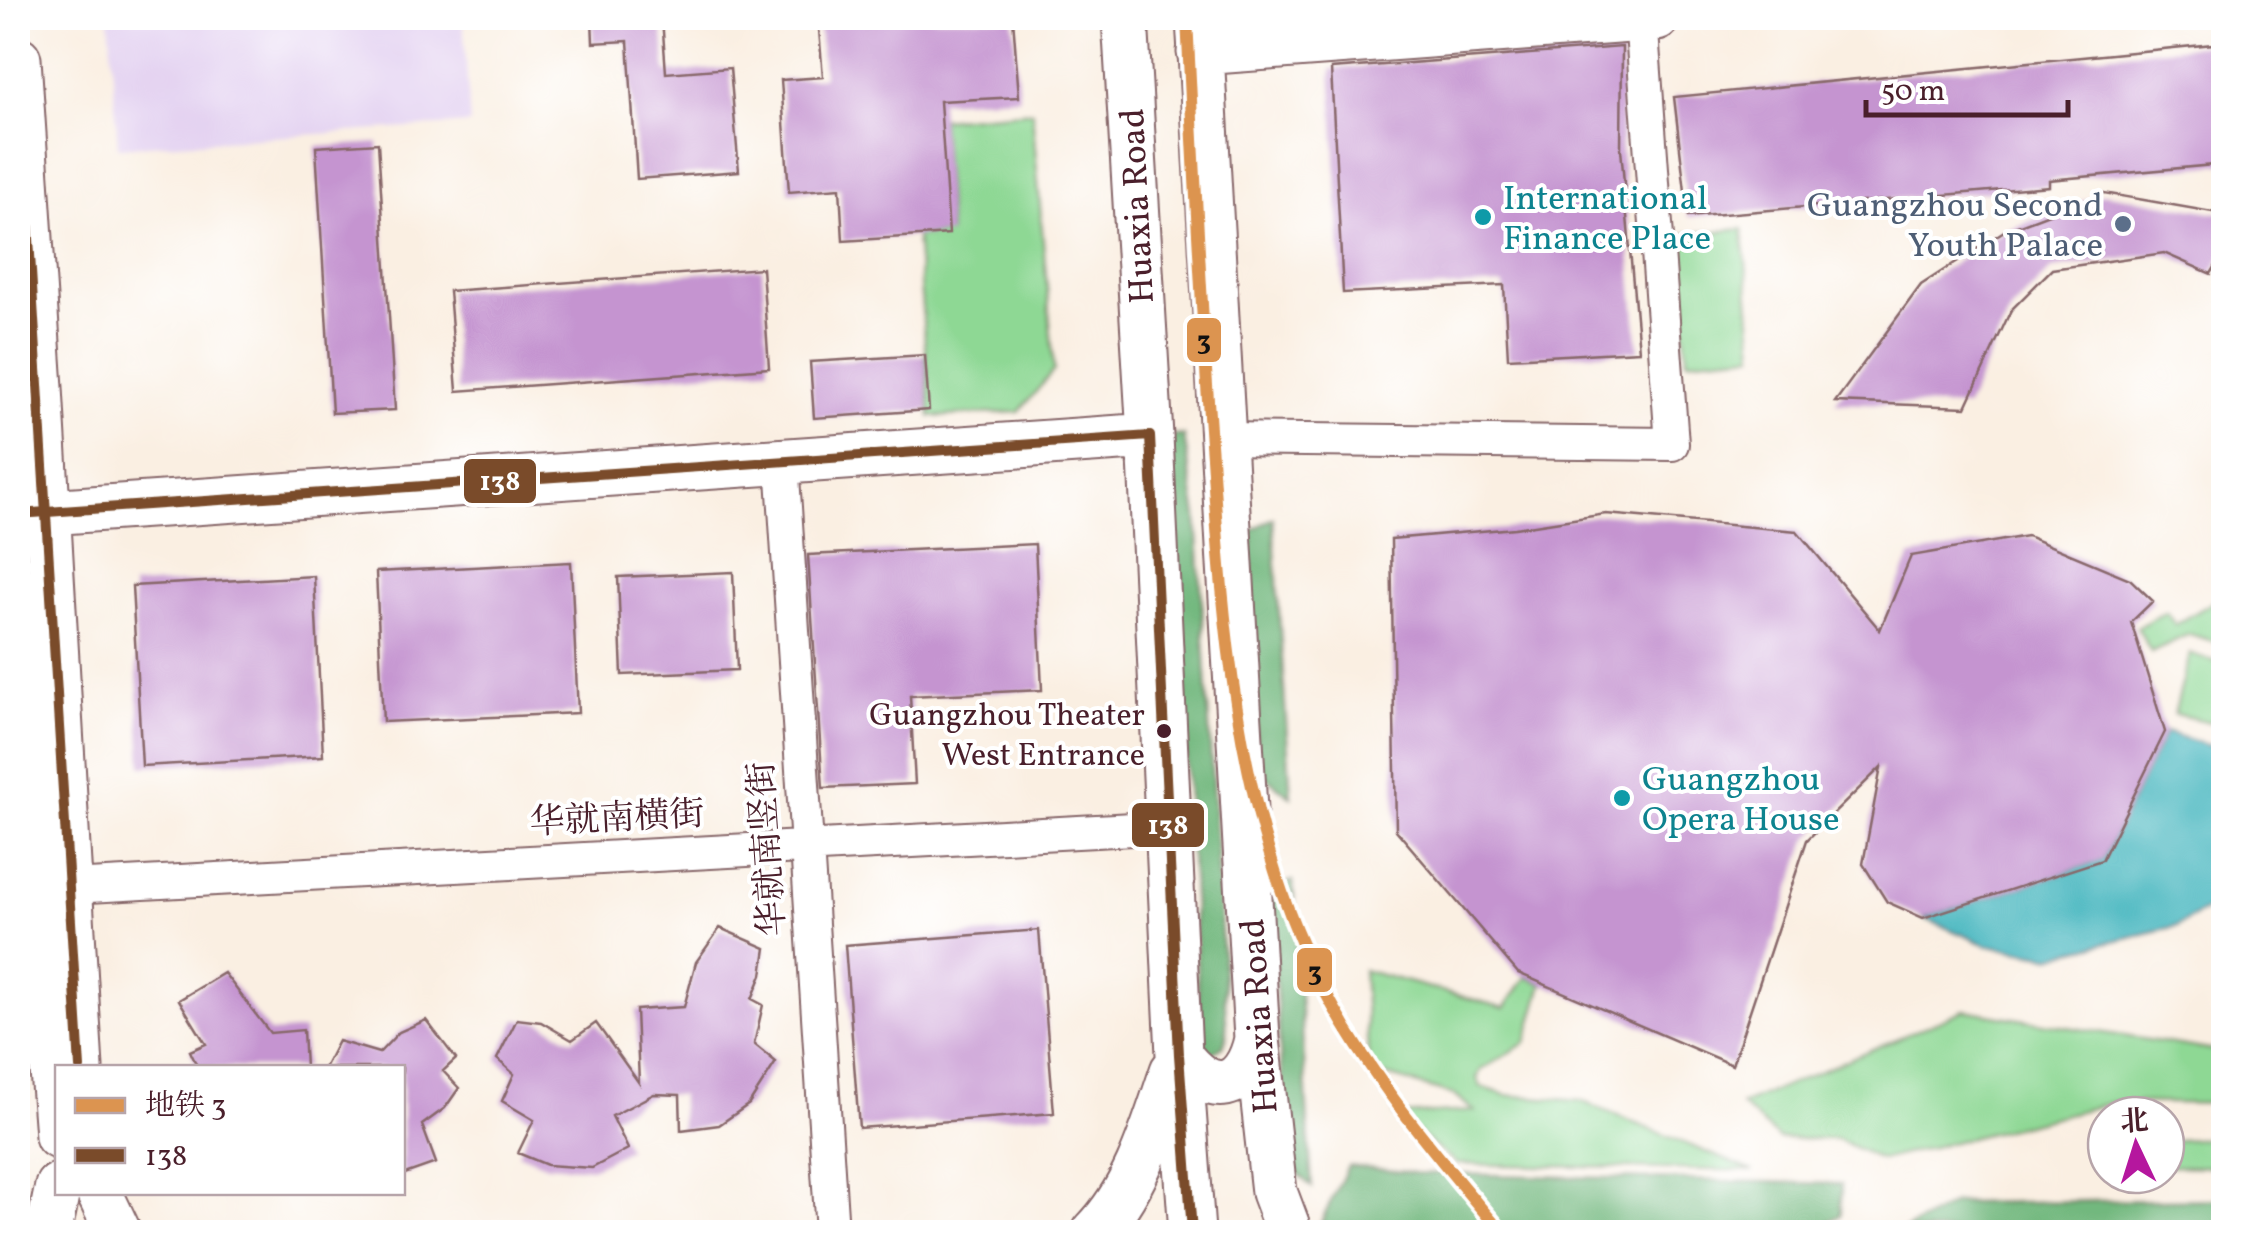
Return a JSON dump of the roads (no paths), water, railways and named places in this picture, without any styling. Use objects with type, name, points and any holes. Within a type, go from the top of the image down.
[{"type":"main road","name":"Huaxia Road","points":[[1125,18],[1150,436],[1179,1055],[1192,1232]]},
{"type":"main road","points":[[1200,35],[1646,18]]},
{"type":"main road","name":"Huaxia Road","points":[[1200,35],[1257,1038],[1274,1192],[1289,1232]]},
{"type":"main road","points":[[18,59],[32,512],[70,887],[80,1065]]},
{"type":"main road","points":[[32,512],[1150,436]]},
{"type":"main road","points":[[18,614],[31,962],[55,1117]]},
{"type":"main road","points":[[1179,1055],[1192,1074],[1216,1084],[1230,1081],[1244,1072],[1252,1060],[1257,1038]]},
{"type":"main road","points":[[1095,1232],[1111,1216],[1142,1160],[1179,1055]]},
{"type":"main road","points":[[1269,1156],[1285,1202],[1313,1232]]},
{"type":"main road","points":[[44,1232],[56,1195]]},
{"type":"main road","points":[[100,1195],[118,1232]]},
{"type":"street","points":[[1222,439],[1672,444],[1646,18]]},
{"type":"street","name":"华就南竖街","points":[[782,461],[832,1232]]},
{"type":"street","name":"华就南横街","points":[[70,887],[1169,827]]},
{"type":"water","points":[[2165,732],[2223,750],[2223,901],[2177,926],[2050,956],[1987,945],[1923,918],[2102,860]]},
{"type":"metro line","name":"3","points":[[1187,18],[1221,582],[1236,706],[1262,828],[1303,946],[1343,1023],[1391,1096],[1501,1232]]},
{"type":"place","name":"International Finance Place","points":[[1483,217]]},
{"type":"place","name":"Guangzhou Second Youth Palace","points":[[2123,224]]},
{"type":"place","name":"Guangzhou Theater West Entrance","points":[[1164,731]]},
{"type":"place","name":"Guangzhou Opera House","points":[[1622,798]]}]
